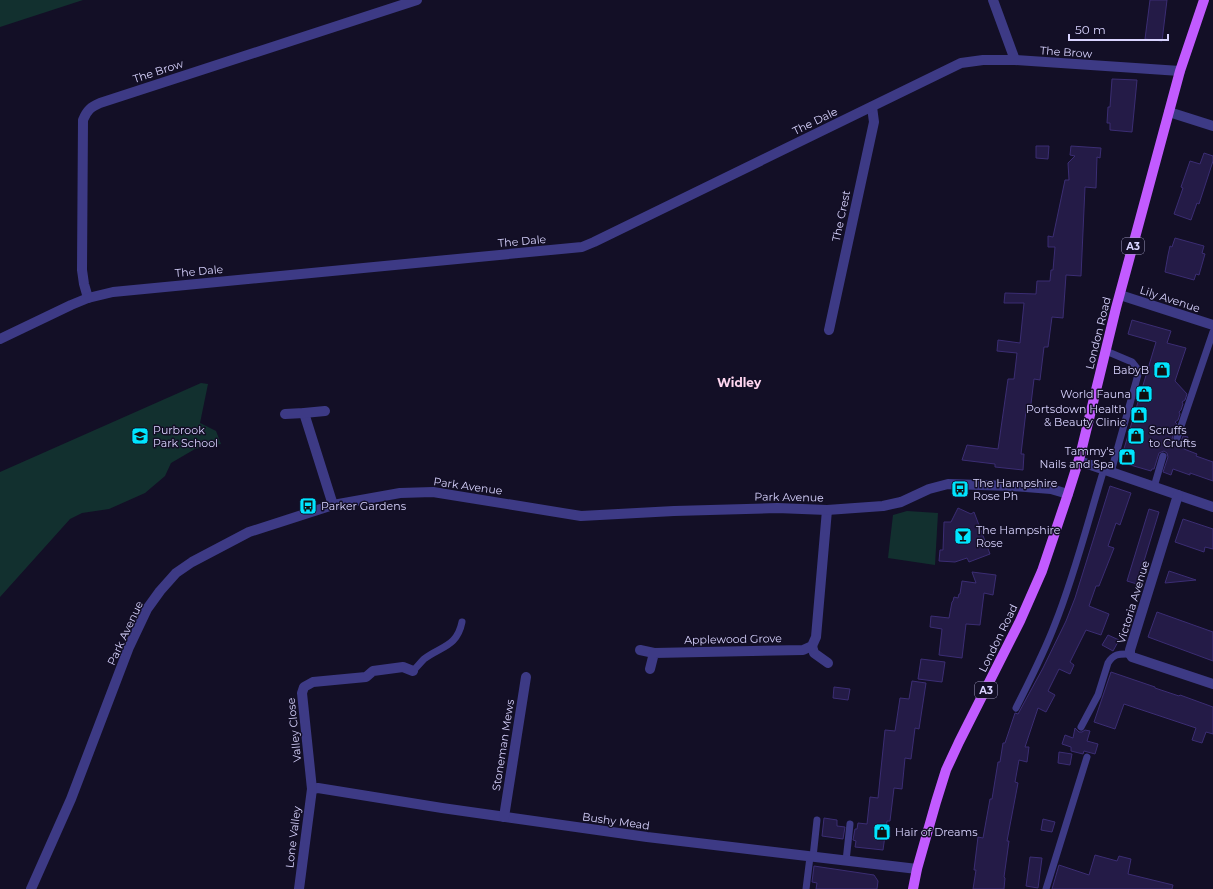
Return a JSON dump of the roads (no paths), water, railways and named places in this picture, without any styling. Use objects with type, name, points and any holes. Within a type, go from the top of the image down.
[{"type":"main road","name":"London Road","points":[[913,889],[937,796],[946,770],[1020,621],[1042,571],[1079,461],[1120,295],[1180,71],[1204,0]]},
{"type":"street","name":"The Brow","points":[[88,298],[82,270],[84,120],[86,112],[92,106],[417,0]]},
{"type":"street","points":[[993,0],[1015,60]]},
{"type":"street","name":"The Dale","points":[[0,339],[71,305],[88,298],[113,292],[582,247],[961,63],[982,60],[1015,60]]},
{"type":"street","name":"The Brow","points":[[1015,60],[1180,71]]},
{"type":"street","name":"The Crest","points":[[829,330],[874,122],[872,107]]},
{"type":"street","points":[[1169,112],[1213,126]]},
{"type":"street","name":"Lily Avenue","points":[[1120,295],[1213,325]]},
{"type":"street","points":[[285,414],[304,414],[325,411]]},
{"type":"street","points":[[304,414],[333,505]]},
{"type":"street","points":[[1079,461],[1213,507]]},
{"type":"street","name":"Park Avenue","points":[[31,889],[71,799],[129,647],[147,609],[176,573],[192,562],[249,532],[333,505],[400,493],[433,492],[581,516],[674,511],[777,508],[827,510],[883,506],[901,502],[929,489],[948,484],[1051,489],[1068,494]]},
{"type":"street","name":"Victoria Avenue","points":[[1178,495],[1130,654],[1132,657],[1213,684]]},
{"type":"street","points":[[827,510],[816,637],[812,646],[814,653],[828,663]]},
{"type":"street","name":"Applewood Grove","points":[[640,650],[654,653],[803,650],[812,646]]},
{"type":"street","points":[[650,669],[654,653]]},
{"type":"street","name":"Valley Close","points":[[312,789],[302,693],[304,688],[313,682],[366,677],[373,671],[403,668],[413,671]]},
{"type":"street","name":"Stoneman Mews","points":[[504,817],[526,677]]},
{"type":"street","name":"Bushy Mead","points":[[312,789],[318,788],[442,808],[647,837],[917,869]]},
{"type":"street","name":"Lone Valley","points":[[299,889],[312,789]]},
{"type":"lane","points":[[1177,438],[1213,332]]},
{"type":"lane","points":[[1016,708],[1040,660],[1065,598],[1138,371],[1132,362],[1106,351]]},
{"type":"lane","points":[[1154,486],[1163,456]]},
{"type":"lane","points":[[413,671],[425,659],[454,640],[460,632],[462,622]]},
{"type":"lane","points":[[1081,727],[1098,695],[1111,658],[1116,654],[1130,654]]},
{"type":"lane","points":[[1046,889],[1087,757]]},
{"type":"lane","points":[[806,889],[818,820]]},
{"type":"lane","points":[[846,861],[850,824]]},
{"type":"place","name":"BabyB","points":[[1162,370]]},
{"type":"place","name":"World Fauna","points":[[1144,394]]},
{"type":"place","name":"Portsdown Health & Beauty Clinic","points":[[1139,415]]},
{"type":"place","name":"Purbrook Park School","points":[[140,436]]},
{"type":"place","name":"Scruffs to Crufts","points":[[1136,436]]},
{"type":"place","name":"Tammy's Nails and Spa","points":[[1127,457]]},
{"type":"place","name":"The Hampshire Rose Ph","points":[[960,489]]},
{"type":"place","name":"Parker Gardens","points":[[308,506]]},
{"type":"place","name":"The Hampshire Rose","points":[[963,536]]},
{"type":"place","name":"Hair of Dreams","points":[[882,832]]},
{"type":"district","name":"Widley","points":[[739,382]]}]
